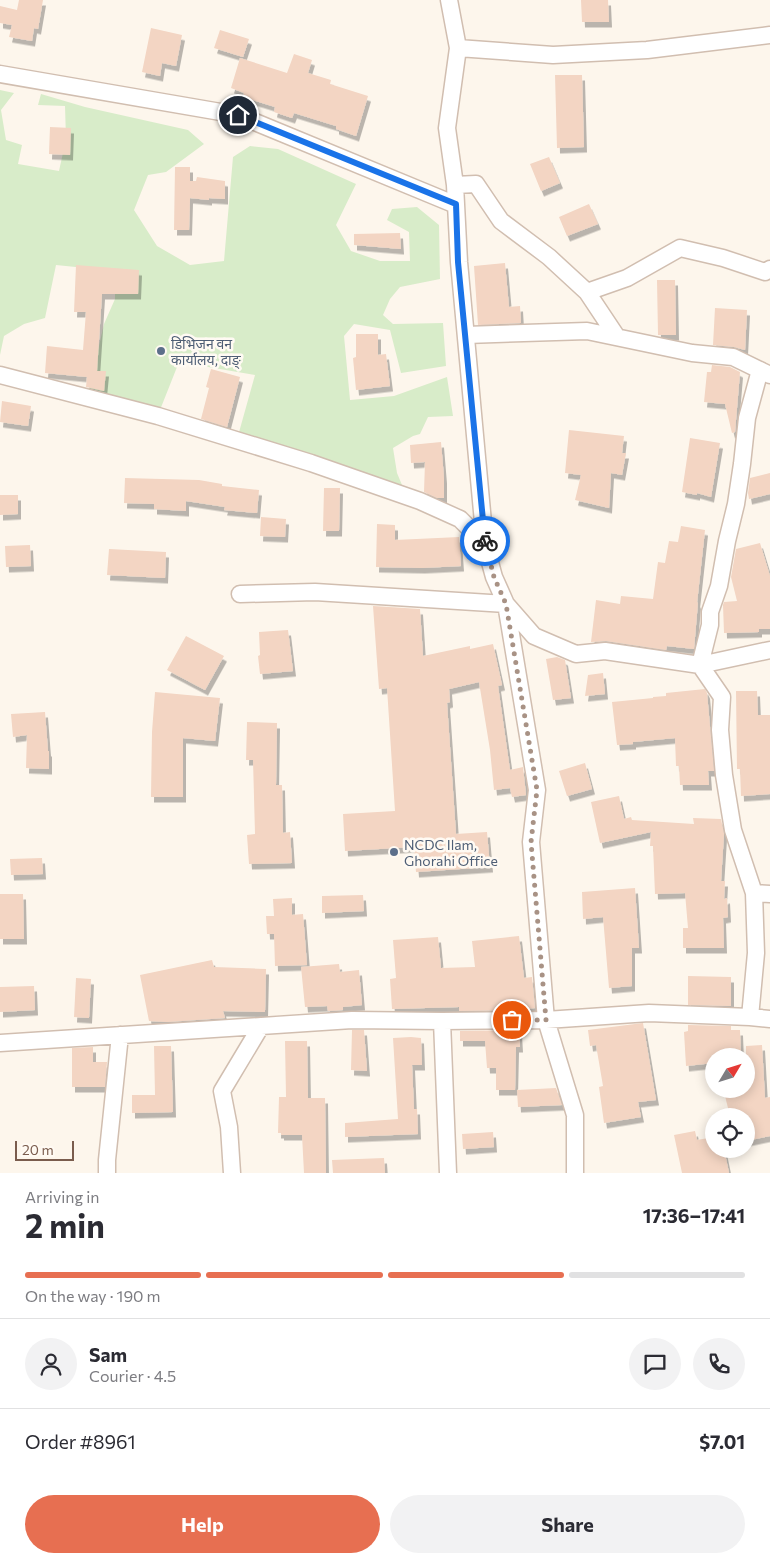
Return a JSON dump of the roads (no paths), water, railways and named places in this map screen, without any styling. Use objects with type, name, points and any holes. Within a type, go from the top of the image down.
[{"type":"street","points":[[449,0],[458,48],[447,128],[455,185],[458,262],[485,544],[494,577],[506,604],[537,790],[531,842],[546,1020],[575,1115],[574,1173]]},
{"type":"street","points":[[458,48],[553,55],[647,50],[770,35]]},
{"type":"street","points":[[0,74],[238,115],[456,204]]},
{"type":"street","points":[[455,185],[476,184],[501,221],[549,257],[587,292],[617,337]]},
{"type":"street","points":[[587,292],[627,278],[680,248],[723,258],[765,272],[770,269]]},
{"type":"street","points":[[466,335],[587,330],[692,353],[732,357],[765,373],[746,418],[736,504],[719,586],[710,612],[710,625],[700,665],[722,696],[720,730],[724,775],[733,830],[762,894],[750,1017]]},
{"type":"street","points":[[0,375],[158,416],[320,466],[420,501],[460,519],[485,544]]},
{"type":"street","points":[[240,594],[315,592],[506,604],[534,636],[576,654],[605,651],[700,665],[770,650]]},
{"type":"street","points":[[0,1043],[352,1020],[546,1020],[649,1013],[770,1019]]},
{"type":"street","points":[[442,1021],[448,1173]]},
{"type":"street","points":[[232,1173],[228,1127],[222,1091],[262,1026]]},
{"type":"street","points":[[107,1173],[120,1035]]},
{"type":"place","name":"डिभिजन वन कार्यालय, दाङ्","points":[[161,351]]},
{"type":"place","name":"NCDC Ilam, Ghorahi Office","points":[[394,852]]}]
